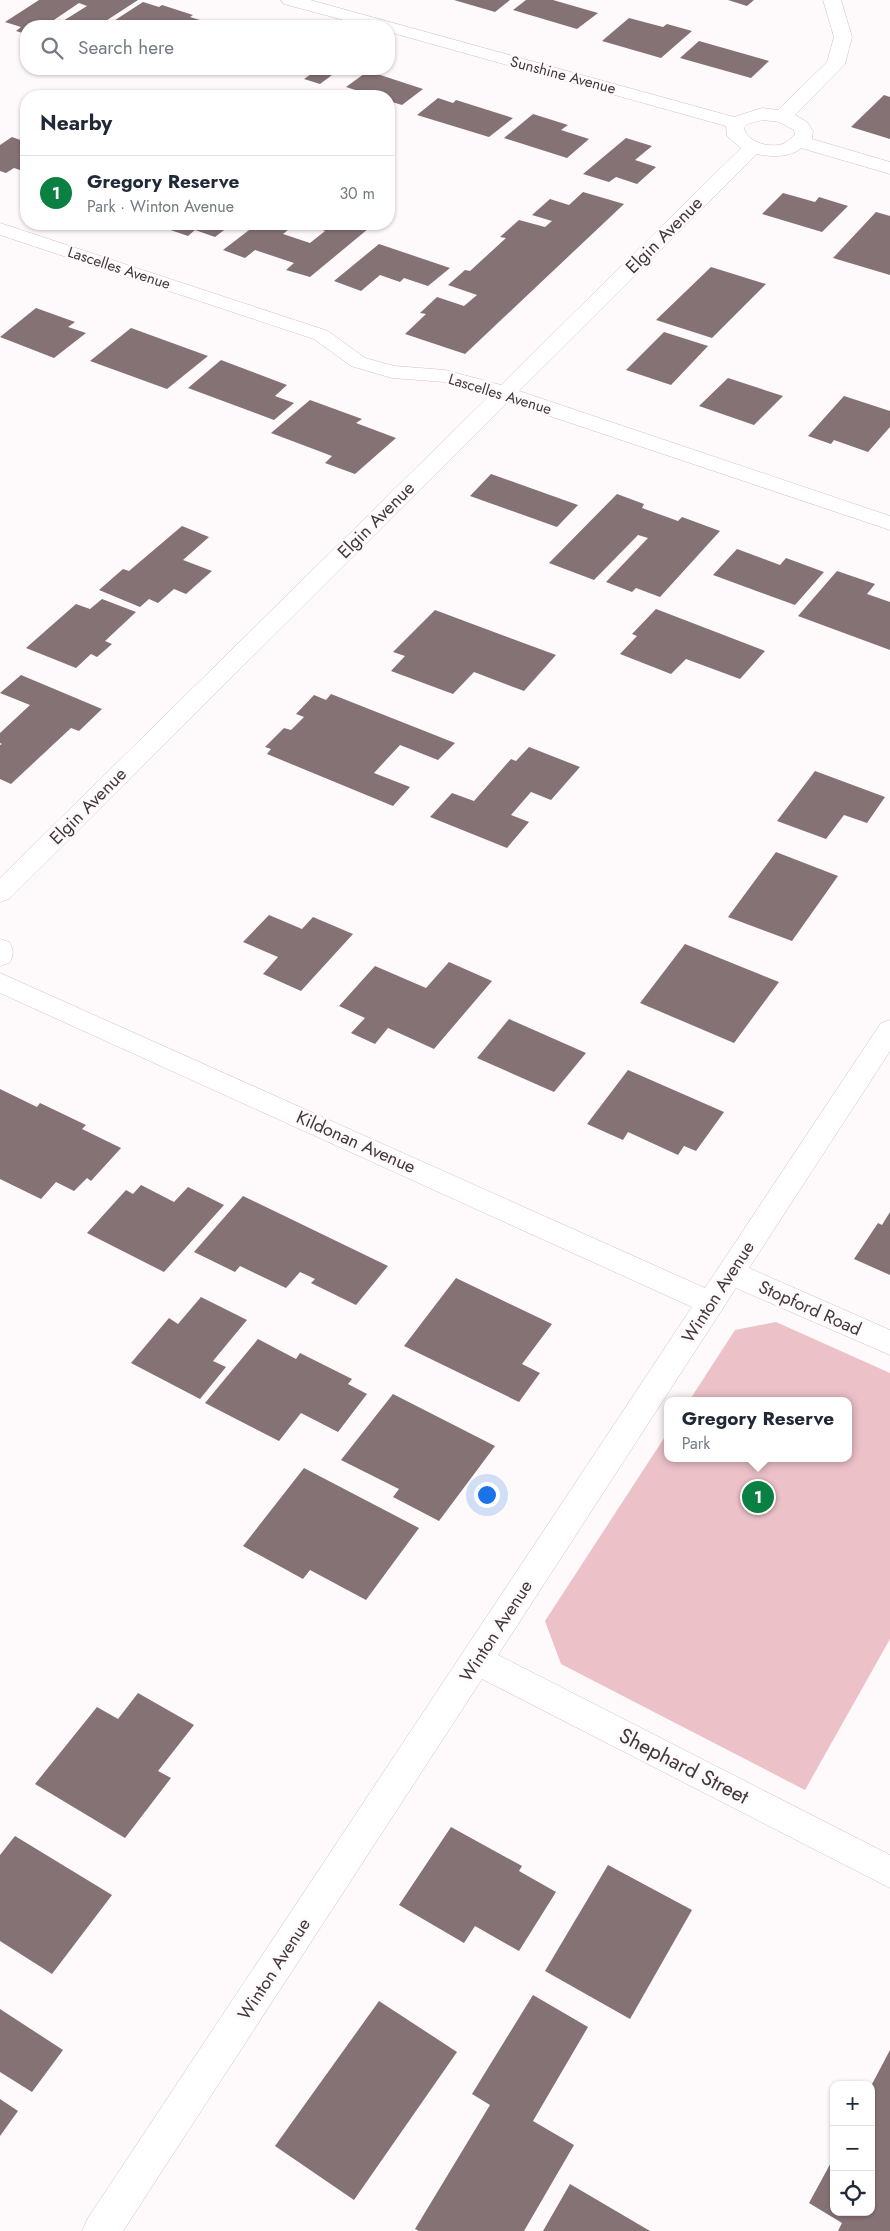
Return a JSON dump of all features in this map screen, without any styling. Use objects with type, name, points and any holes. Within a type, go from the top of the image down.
[{"type":"street","name":"Sunshine Avenue","points":[[290,0],[362,20]]},
{"type":"street","points":[[783,116],[836,64],[844,37],[832,0]]},
{"type":"street","name":"Sunshine Avenue","points":[[395,29],[736,123]]},
{"type":"street","points":[[762,114],[783,116],[793,120],[804,131],[804,137],[800,142],[785,149],[752,148],[743,144],[733,134],[733,128],[736,123],[762,114]]},
{"type":"street","points":[[800,142],[890,168]]},
{"type":"street","name":"Elgin Avenue","points":[[0,893],[752,148]]},
{"type":"street","name":"Lascelles Avenue","points":[[0,229],[321,335],[358,362],[392,372],[445,376],[890,523]]},
{"type":"street","points":[[0,948],[0,957]]},
{"type":"street","name":"Kildonan Avenue","points":[[0,982],[711,1303]]},
{"type":"street","name":"Winton Avenue","points":[[101,2231],[890,1030]]},
{"type":"street","name":"Stopford Road","points":[[731,1273],[890,1343]]},
{"type":"street","name":"Shephard Street","points":[[477,1660],[890,1872]]},
{"type":"shaded area","points":[[776,1322],[890,1373],[890,1639],[805,1790],[561,1664],[545,1621],[664,1438],[664,1462],[852,1462],[852,1397],[692,1397],[735,1330]]},
{"type":"building","points":[[39,0],[138,0],[107,20],[65,20],[87,6],[79,3],[54,20],[20,20],[20,27],[5,22]]},
{"type":"building","points":[[454,0],[510,0],[495,12]]},
{"type":"building","points":[[526,0],[553,0],[598,13],[577,29],[513,10]]},
{"type":"building","points":[[728,0],[754,0],[747,6]]},
{"type":"building","points":[[143,2],[159,7],[162,5],[193,15],[190,17],[200,20],[115,20]]},
{"type":"building","points":[[629,18],[663,27],[667,24],[692,31],[661,58],[602,41]]},
{"type":"building","points":[[699,41],[769,61],[751,78],[680,58]]},
{"type":"building","points":[[310,75],[332,75],[320,84],[304,79]]},
{"type":"building","points":[[362,75],[380,75],[423,89],[402,105],[395,103],[395,90],[355,90],[346,87]]},
{"type":"building","points":[[884,95],[890,97],[890,139],[851,127]]},
{"type":"building","points":[[438,98],[453,103],[456,100],[513,118],[489,137],[417,115]]},
{"type":"building","points":[[533,114],[568,125],[561,130],[589,139],[567,158],[504,138]]},
{"type":"building","points":[[12,137],[20,140],[20,170],[14,168],[6,173],[0,171],[0,145]]},
{"type":"building","points":[[626,138],[652,146],[635,160],[656,167],[637,184],[616,177],[609,182],[583,174]]},
{"type":"building","points":[[583,192],[624,204],[465,354],[405,334],[426,314],[420,313],[437,297],[464,306],[477,295],[448,285],[465,270],[470,271],[506,238],[500,237],[519,220],[545,227],[552,221],[532,215],[550,199],[569,205]]},
{"type":"building","points":[[783,193],[815,202],[819,197],[848,206],[822,232],[762,214]]},
{"type":"building","points":[[876,212],[890,216],[890,275],[833,258]]},
{"type":"building","points":[[170,230],[195,230],[188,236]]},
{"type":"building","points":[[195,230],[224,230],[215,237]]},
{"type":"building","points":[[249,230],[288,230],[283,234],[310,243],[325,231],[322,230],[367,230],[310,277],[286,270],[294,263],[255,250],[245,258],[223,250]]},
{"type":"building","points":[[379,244],[450,268],[428,286],[404,278],[400,282],[380,275],[361,291],[334,281]]},
{"type":"building","points":[[711,267],[766,284],[712,338],[656,320]]},
{"type":"building","points":[[36,308],[75,322],[68,327],[86,333],[54,358],[0,337]]},
{"type":"building","points":[[131,328],[208,356],[167,389],[90,361]]},
{"type":"building","points":[[664,332],[708,346],[671,385],[626,370]]},
{"type":"building","points":[[221,360],[287,385],[275,396],[294,403],[274,420],[188,388]]},
{"type":"building","points":[[728,378],[783,396],[754,425],[699,406]]},
{"type":"building","points":[[844,396],[890,411],[890,427],[868,452],[834,440],[831,444],[808,436]]},
{"type":"building","points":[[310,400],[362,419],[356,423],[396,438],[355,474],[325,463],[332,456],[271,433]]},
{"type":"building","points":[[491,474],[578,505],[557,527],[470,496]]},
{"type":"building","points":[[617,494],[644,504],[642,508],[678,521],[682,517],[720,531],[660,597],[636,588],[632,592],[606,582],[648,538],[638,535],[594,580],[549,563]]},
{"type":"building","points":[[182,526],[209,537],[183,560],[212,571],[186,594],[174,589],[158,603],[149,599],[140,607],[99,590],[123,569],[129,571]]},
{"type":"building","points":[[737,549],[780,565],[786,558],[824,572],[795,605],[713,575]]},
{"type":"building","points":[[837,571],[875,584],[867,594],[890,602],[890,650],[798,616]]},
{"type":"building","points":[[102,599],[136,612],[105,641],[112,644],[97,657],[91,654],[76,668],[26,648],[76,604],[90,609]]},
{"type":"building","points":[[656,609],[765,651],[740,679],[686,659],[671,674],[620,654],[637,636],[632,634]]},
{"type":"building","points":[[435,610],[556,655],[524,691],[474,672],[453,694],[391,671],[405,656],[393,652]]},
{"type":"building","points":[[21,675],[102,709],[79,731],[71,728],[11,784],[0,779],[0,745],[2,744],[0,743],[0,733],[30,705],[0,693]]},
{"type":"building","points":[[331,694],[455,743],[438,760],[400,745],[374,773],[410,787],[393,806],[267,754],[271,749],[265,747],[284,728],[291,730],[304,717],[296,714],[314,695],[326,700]]},
{"type":"building","points":[[529,747],[580,767],[551,800],[531,792],[511,815],[529,822],[507,848],[430,817],[452,793],[474,801],[511,759],[516,761]]},
{"type":"building","points":[[815,771],[885,797],[867,823],[844,815],[826,839],[777,821]]},
{"type":"building","points":[[776,852],[838,876],[792,941],[728,917]]},
{"type":"building","points":[[269,915],[302,929],[313,917],[353,934],[301,991],[263,974],[278,957],[243,942]]},
{"type":"building","points":[[685,944],[779,982],[734,1043],[640,1003]]},
{"type":"building","points":[[449,962],[492,981],[434,1049],[388,1028],[375,1044],[351,1033],[365,1018],[339,1006],[375,966],[426,988]]},
{"type":"building","points":[[509,1019],[586,1053],[554,1092],[477,1058]]},
{"type":"building","points":[[628,1070],[724,1112],[696,1151],[684,1146],[678,1155],[628,1132],[623,1140],[587,1124]]},
{"type":"building","points":[[0,1089],[37,1107],[40,1103],[86,1125],[82,1129],[121,1148],[91,1181],[87,1178],[74,1191],[56,1182],[41,1199],[0,1179]]},
{"type":"building","points":[[141,1185],[174,1202],[188,1187],[224,1205],[164,1272],[87,1233],[126,1190],[133,1194]]},
{"type":"building","points":[[243,1196],[388,1266],[356,1305],[311,1283],[315,1279],[300,1272],[286,1288],[240,1266],[235,1272],[194,1252]]},
{"type":"building","points":[[890,1212],[890,1275],[854,1259],[878,1223],[882,1225]]},
{"type":"building","points":[[456,1278],[552,1324],[522,1364],[540,1373],[519,1402],[404,1346]]},
{"type":"building","points":[[201,1297],[247,1320],[213,1361],[226,1367],[200,1399],[131,1363],[169,1318],[178,1324]]},
{"type":"building","points":[[258,1339],[296,1359],[300,1353],[352,1379],[348,1384],[367,1394],[338,1432],[301,1413],[279,1441],[205,1403]]},
{"type":"building","points":[[393,1394],[495,1446],[439,1521],[393,1497],[399,1489],[341,1460]]},
{"type":"building","points":[[304,1468],[419,1528],[366,1600],[310,1570],[303,1579],[243,1546]]},
{"type":"building","points":[[138,1693],[194,1725],[158,1771],[171,1778],[125,1838],[35,1784],[97,1707],[118,1719]]},
{"type":"building","points":[[451,1827],[522,1866],[519,1871],[556,1892],[519,1951],[475,1926],[464,1943],[399,1905]]},
{"type":"building","points":[[15,1836],[112,1895],[52,1974],[0,1941],[0,1855]]},
{"type":"building","points":[[608,1865],[692,1910],[630,2019],[545,1971]]},
{"type":"building","points":[[533,1995],[588,2027],[533,2121],[574,2145],[524,2231],[419,2231],[415,2229],[490,2105],[472,2094]]},
{"type":"building","points":[[379,2001],[457,2052],[354,2200],[275,2146]]},
{"type":"building","points":[[0,2009],[63,2050],[32,2092],[0,2072]]},
{"type":"building","points":[[890,2050],[890,2231],[838,2231],[842,2223],[830,2216],[875,2216],[874,2081]]},
{"type":"building","points":[[0,2099],[18,2111],[0,2136]]},
{"type":"building","points":[[830,2164],[830,2216],[809,2203]]},
{"type":"building","points":[[570,2184],[650,2231],[543,2231]]},
{"type":"place","name":"Gregory Reserve","points":[[758,1497]]}]
